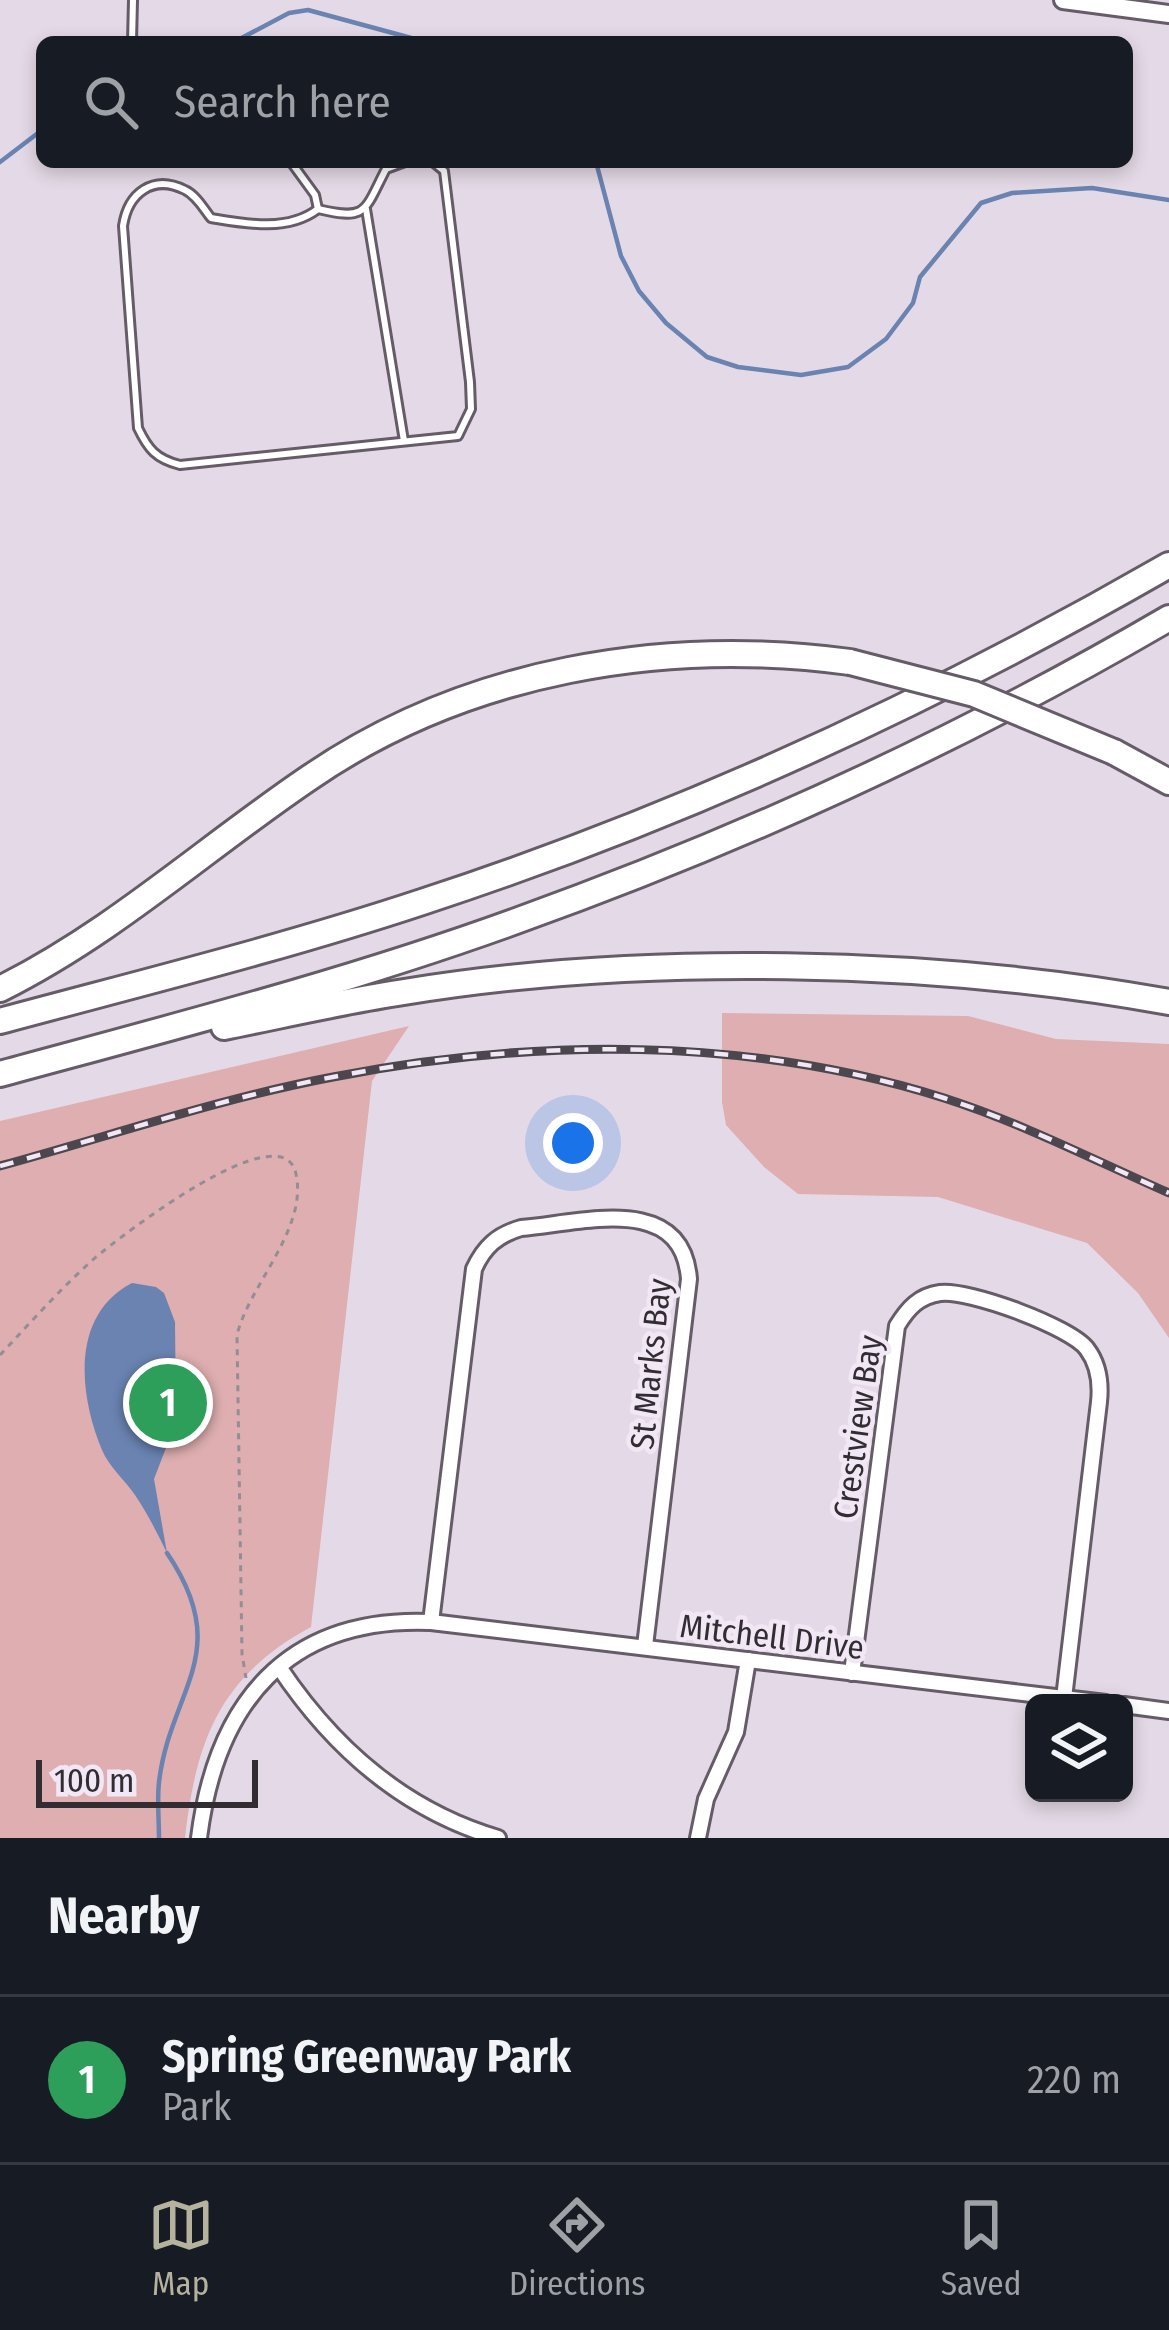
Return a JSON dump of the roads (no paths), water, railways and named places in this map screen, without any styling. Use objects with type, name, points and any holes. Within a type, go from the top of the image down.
[{"type":"highway","points":[[0,1021],[285,945],[423,902],[637,824],[848,734],[1047,634],[1169,565]]},
{"type":"highway","points":[[0,1074],[383,966],[642,874],[894,764],[1169,618]]},
{"type":"highway","points":[[0,988],[106,930],[313,775],[375,739],[513,683],[643,657],[763,652],[850,662],[952,686],[1114,752],[1169,782]]},
{"type":"highway","points":[[150,1034],[209,1030],[406,991],[640,969],[969,976],[1169,1002]]},
{"type":"street","points":[[1063,0],[1169,14]]},
{"type":"street","name":"St Marks Bay","points":[[431,1622],[474,1270],[481,1254],[505,1232],[521,1228],[648,1220],[680,1243],[688,1260],[689,1280],[645,1646]]},
{"type":"street","name":"Crestview Bay","points":[[852,1673],[897,1326],[923,1297],[960,1292],[1076,1336],[1097,1366],[1100,1402],[1064,1694]]},
{"type":"street","name":"Mitchell Drive","points":[[199,1838],[215,1757],[253,1690],[321,1641],[366,1624],[431,1622],[1030,1694]]},
{"type":"street","points":[[698,1838],[706,1798],[736,1732],[748,1660]]},
{"type":"street","points":[[279,1667],[341,1747],[413,1802],[466,1834],[498,1838]]},
{"type":"street","points":[[1133,1706],[1169,1711]]},
{"type":"lane","points":[[132,36],[133,0]]},
{"type":"lane","points":[[296,168],[316,195],[318,209]]},
{"type":"lane","points":[[389,168],[366,209],[404,441]]},
{"type":"lane","points":[[318,209],[303,220],[231,222],[211,218],[190,191],[163,184],[144,188],[126,205],[123,226],[138,428],[148,450],[163,460],[180,465],[458,436],[471,409],[440,168]]},
{"type":"lane","points":[[318,209],[349,217],[366,209]]},
{"type":"water","points":[[132,1283],[164,1293],[175,1322],[176,1422],[154,1479],[167,1553],[140,1502],[102,1450],[88,1405],[85,1358],[89,1335],[112,1297]]},
{"type":"waterway","points":[[245,36],[289,13],[308,10],[404,36]]},
{"type":"waterway","points":[[0,162],[36,135]]},
{"type":"waterway","points":[[598,168],[621,256],[639,291],[666,323],[707,357],[738,367],[801,375],[848,367],[886,339],[913,303],[920,277],[981,203],[1012,193],[1092,188],[1169,200]]},
{"type":"waterway","points":[[159,1838],[158,1789],[165,1750],[197,1645],[196,1618],[187,1588],[167,1553]]},
{"type":"railway","points":[[0,1166],[207,1106],[333,1077],[485,1055],[640,1050],[794,1063],[944,1098],[1058,1142],[1169,1193]]},
{"type":"place","name":"Spring Greenway Park","points":[[168,1403]]}]
